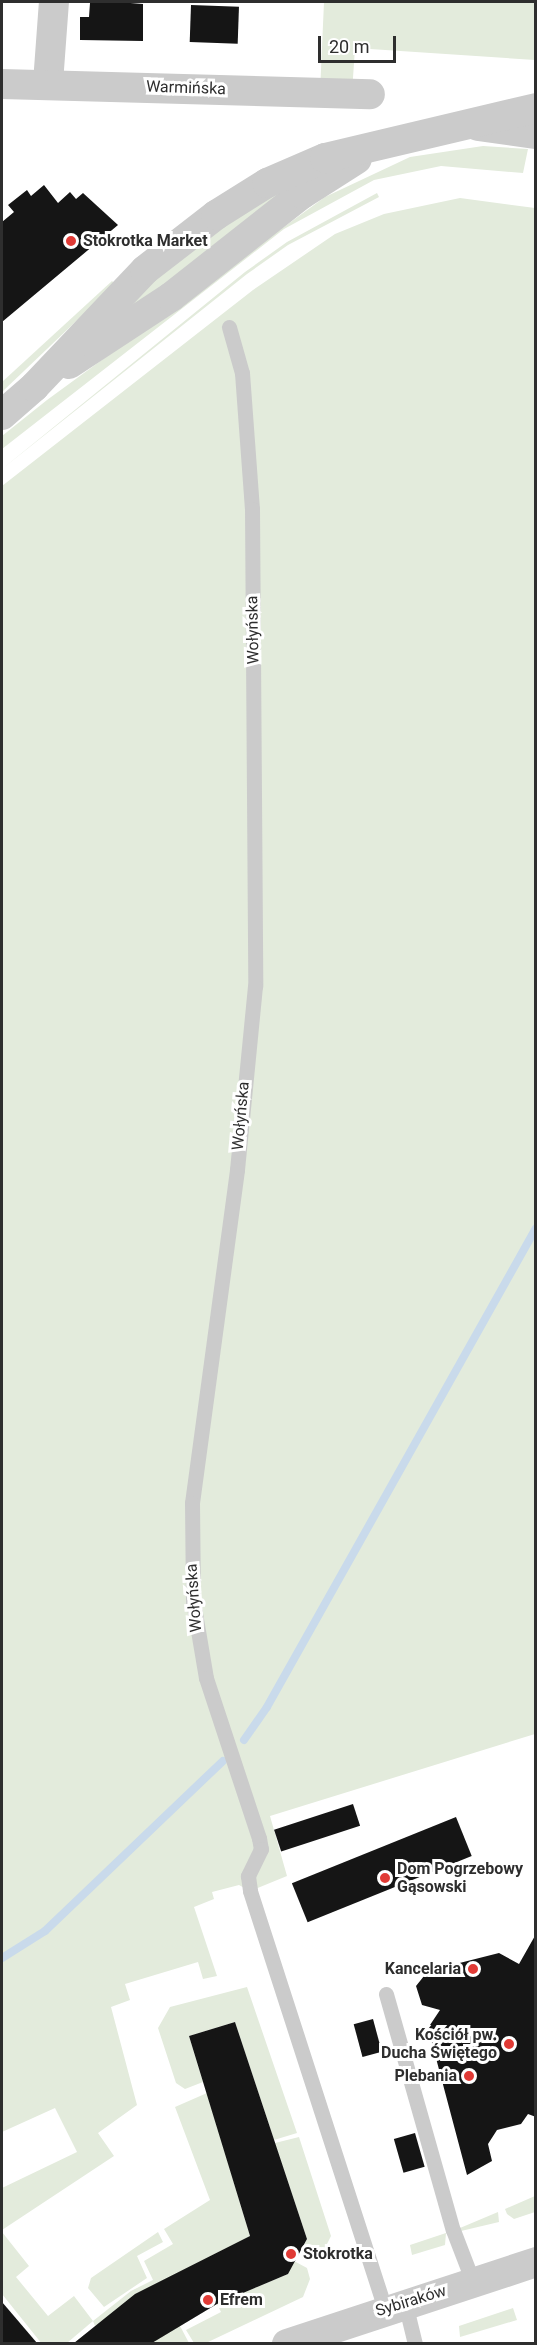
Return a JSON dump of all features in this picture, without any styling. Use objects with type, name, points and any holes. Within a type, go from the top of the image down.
[{"type":"street","points":[[48,83],[54,2]]},
{"type":"street","name":"Warmińska","points":[[2,84],[48,83],[370,94]]},
{"type":"street","points":[[2,415],[34,387],[145,270],[216,214],[297,169],[469,125],[533,121]]},
{"type":"street","name":"Sybiraków","points":[[287,2343],[536,2262]]},
{"type":"lane","name":"Wołyńska","points":[[229,327],[242,373],[252,509],[255,987],[237,1170],[192,1503],[191,1547],[196,1637],[259,1838],[261,1849],[248,1876],[250,1891],[395,2306]]},
{"type":"lane","points":[[386,1994],[453,2230],[473,2282]]},
{"type":"lane","points":[[395,2306],[415,2343]]},
{"type":"green space","points":[[324,2],[535,2],[535,60],[355,48],[352,93],[320,92]]},
{"type":"green space","points":[[483,146],[528,149],[523,173],[441,166],[374,180],[284,229],[2,449],[2,436],[47,400],[325,197],[410,157]]},
{"type":"green space","points":[[303,177],[100,334],[185,250]]},
{"type":"green space","points":[[377,193],[379,197],[288,245],[247,274],[2,469],[245,272],[287,242]]},
{"type":"green space","points":[[460,198],[535,208],[535,1734],[270,1816],[287,1876],[250,1891],[239,1885],[212,1892],[214,1899],[194,1907],[217,1976],[203,1979],[198,1962],[125,1984],[130,2000],[111,2007],[137,2105],[98,2133],[114,2156],[2,2230],[2,2188],[77,2152],[55,2108],[2,2132],[2,486],[253,290],[335,234],[384,214]]},
{"type":"green space","points":[[112,281],[115,284],[2,392],[2,382]]},
{"type":"green space","points":[[247,1987],[297,2133],[274,2140],[235,2022],[189,2036],[203,2082],[185,2089],[176,2083],[158,2028],[170,2007]]},
{"type":"green space","points":[[207,2093],[250,2236],[95,2326],[93,2321],[131,2291],[153,2280],[144,2261],[173,2244],[164,2229],[210,2200],[175,2107]]},
{"type":"green space","points":[[299,2137],[331,2236],[323,2252],[314,2255],[302,2249],[307,2239],[275,2143]]},
{"type":"green space","points":[[535,2196],[535,2212],[514,2219],[507,2214],[505,2209]]},
{"type":"green space","points":[[498,2212],[499,2222],[461,2231],[460,2228]]},
{"type":"green space","points":[[2,2232],[29,2266],[16,2277],[48,2316],[74,2296],[93,2321],[67,2343],[42,2344],[2,2294]]},
{"type":"green space","points":[[158,2232],[163,2242],[137,2256],[147,2278],[104,2307],[88,2288],[91,2278]]},
{"type":"green space","points":[[446,2233],[445,2245],[412,2255],[410,2245]]},
{"type":"green space","points":[[294,2261],[307,2268],[310,2279],[303,2297],[206,2343],[194,2343],[186,2330],[221,2312],[217,2304],[288,2274]]},
{"type":"green space","points":[[513,2308],[517,2320],[460,2337],[459,2326]]},
{"type":"green space","points":[[179,2324],[189,2343],[152,2344],[160,2336]]},
{"type":"building","points":[[90,3],[143,4],[143,41],[80,40],[80,17],[89,17]]},
{"type":"building","points":[[191,5],[239,7],[238,44],[190,42]]},
{"type":"building","points":[[44,185],[58,203],[70,192],[76,199],[83,193],[118,225],[2,322],[2,222],[14,212],[8,205],[27,190],[31,196]]},
{"type":"building","points":[[353,1804],[360,1826],[281,1852],[274,1830]]},
{"type":"building","name":"Dom Pogrzebowy Gąsowski","points":[[456,1817],[472,1856],[308,1922],[292,1883]]},
{"type":"building","points":[[536,1934],[536,2117],[528,2114],[521,2124],[497,2130],[488,2144],[492,2161],[467,2175],[428,2028],[440,2010],[422,2005],[416,1986],[428,1971],[499,1953],[519,1964]]},
{"type":"building","points":[[373,2019],[382,2052],[362,2057],[354,2024]]},
{"type":"building","points":[[235,2022],[307,2239],[288,2274],[217,2304],[152,2343],[74,2343],[135,2294],[250,2236],[189,2036]]},
{"type":"building","points":[[415,2133],[425,2167],[403,2173],[394,2139]]},
{"type":"building","points":[[2,2302],[37,2343],[2,2343]]},
{"type":"waterway","points":[[244,1740],[267,1707],[536,1228]]},
{"type":"waterway","points":[[2,1958],[45,1931],[223,1761]]},
{"type":"place","name":"Stokrotka Market","points":[[71,241]]},
{"type":"place","name":"Dom Pogrzebowy Gąsowski","points":[[385,1878]]},
{"type":"place","name":"Kancelaria","points":[[473,1969]]},
{"type":"place","name":"Kościół pw. Ducha Świętego","points":[[509,2044]]},
{"type":"place","name":"Plebania","points":[[469,2076]]},
{"type":"place","name":"Stokrotka","points":[[291,2254]]},
{"type":"place","name":"Efrem","points":[[208,2300]]}]
